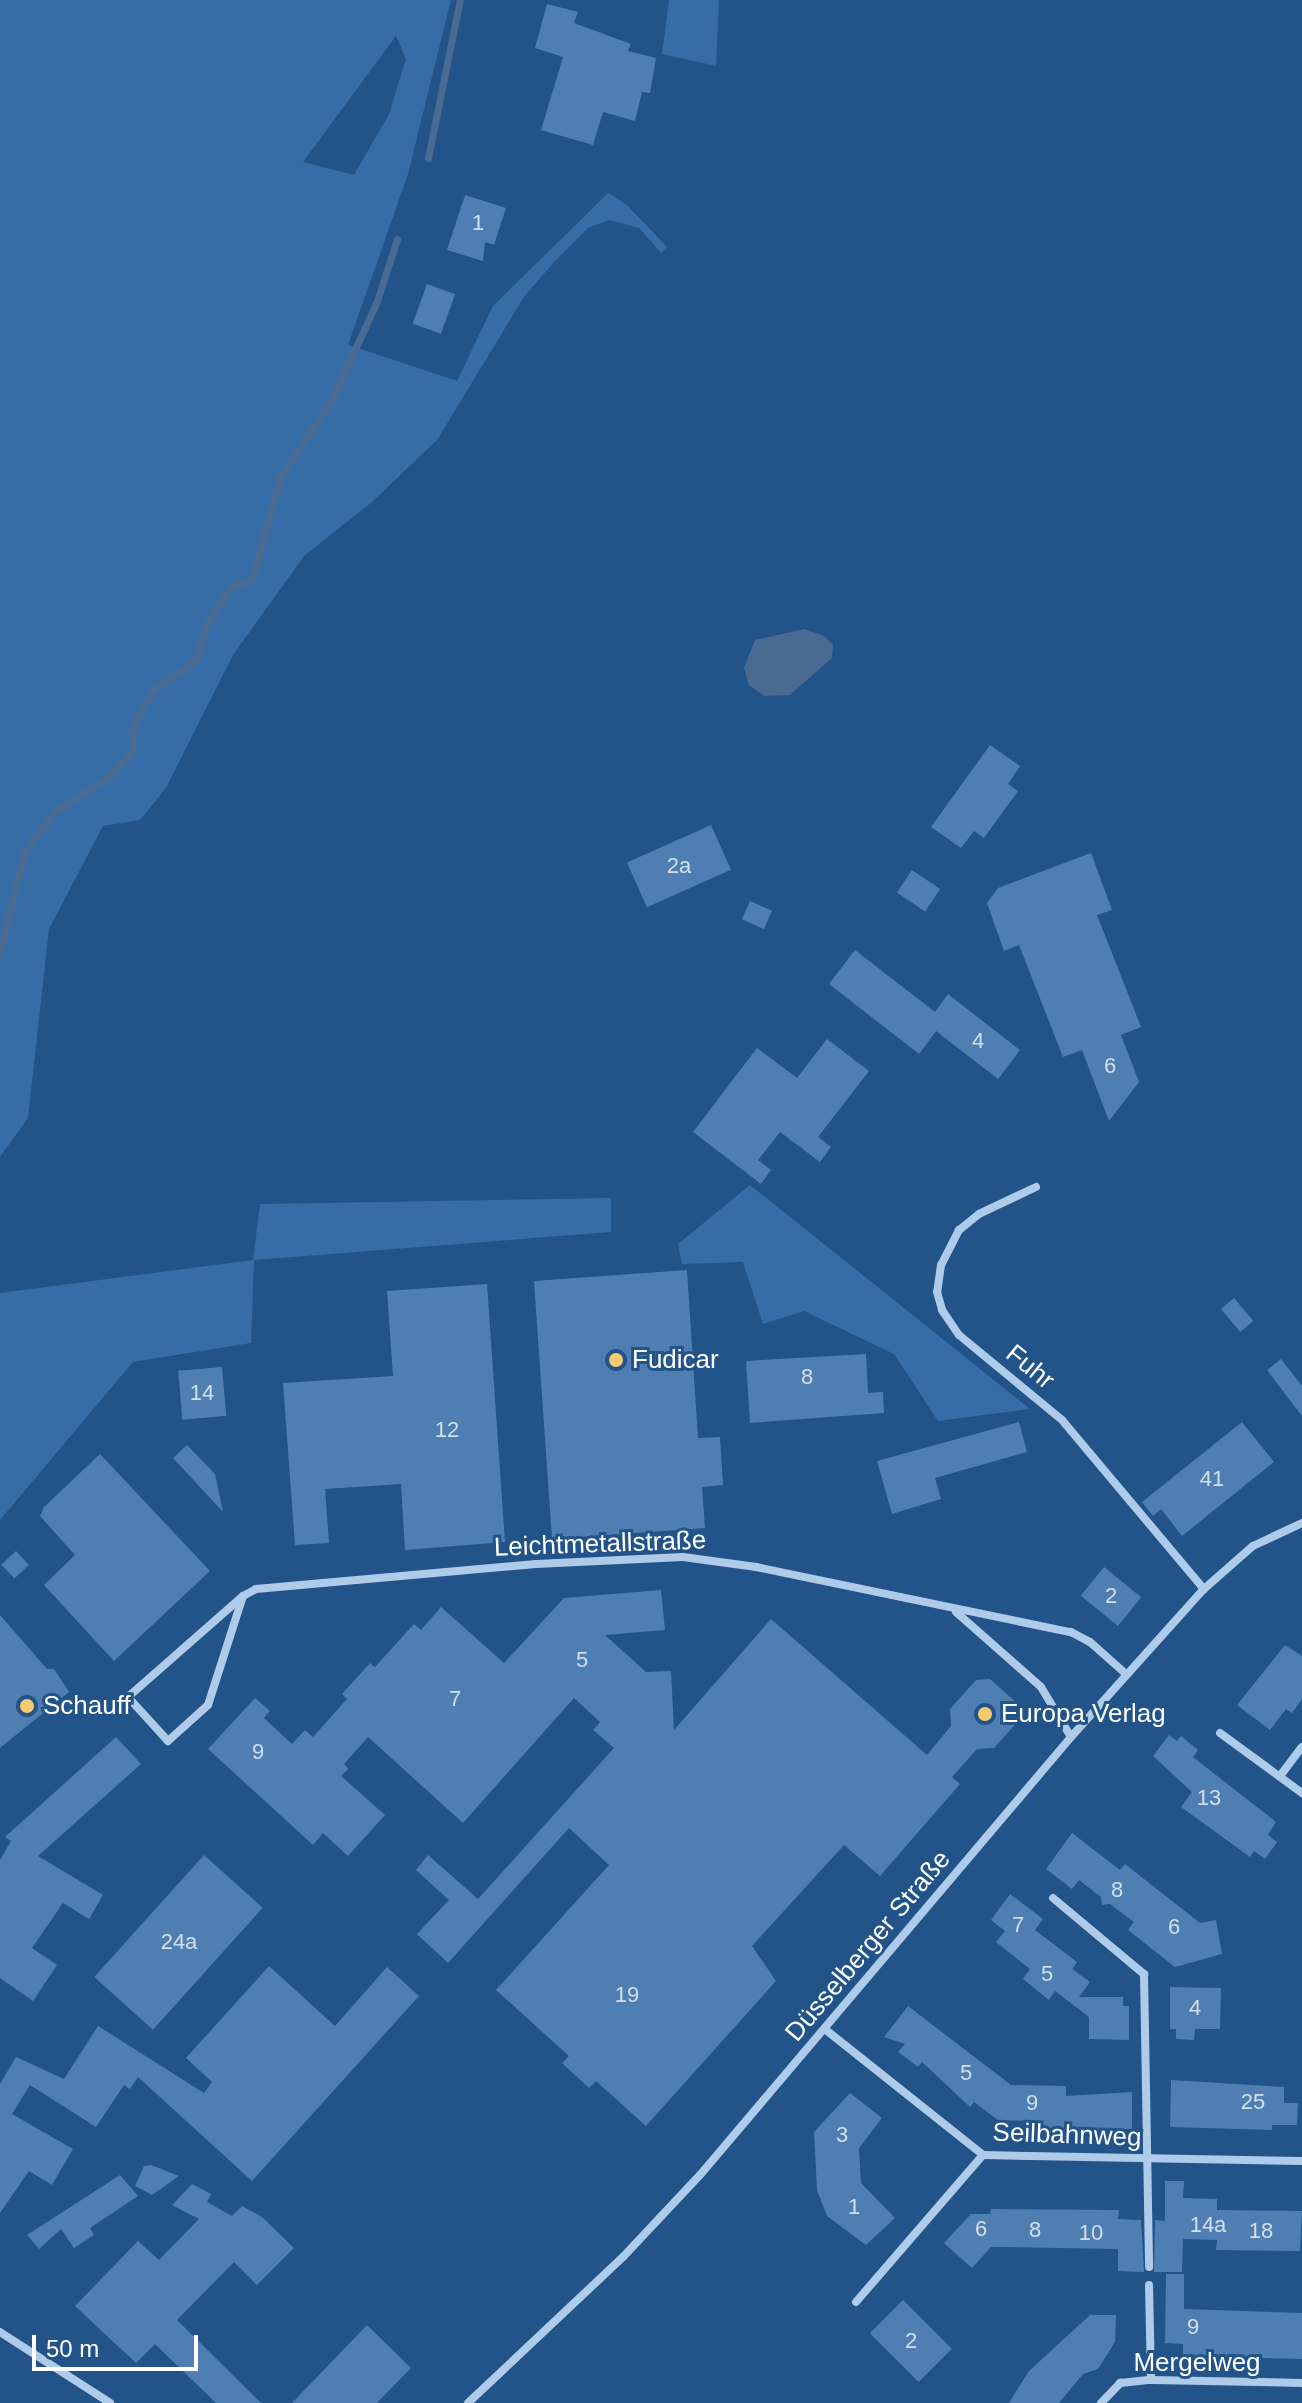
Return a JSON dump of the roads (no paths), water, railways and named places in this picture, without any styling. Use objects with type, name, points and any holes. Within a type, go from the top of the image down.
[{"type":"street","name":"Fuhr","points":[[1036,1187],[979,1214],[959,1230],[941,1265],[937,1292],[942,1310],[959,1335],[1062,1420],[1204,1589]]},
{"type":"street","name":"Düsselberger Straße","points":[[468,2403],[623,2257],[826,2030],[1071,1737],[1204,1589],[1253,1546],[1302,1523]]},
{"type":"street","name":"Leichtmetallstraße","points":[[243,1596],[208,1705],[168,1741],[128,1697],[243,1596],[296,1582],[683,1557],[756,1567],[955,1611],[1071,1632],[1090,1642],[1126,1674]]},
{"type":"street","name":"Leichtmetallstraße","points":[[955,1611],[1041,1687],[1071,1737]]},
{"type":"street","points":[[1220,1733],[1302,1793]]},
{"type":"street","points":[[1280,1776],[1302,1747]]},
{"type":"street","points":[[1053,1898],[1144,1974],[1149,2267]]},
{"type":"street","name":"Seilbahnweg","points":[[826,2030],[983,2155],[1302,2161]]},
{"type":"street","points":[[856,2302],[983,2155]]},
{"type":"street","points":[[1149,2285],[1151,2380]]},
{"type":"street","points":[[0,2332],[110,2403]]},
{"type":"street","name":"Mergelweg","points":[[1101,2403],[1120,2383],[1151,2380],[1302,2383]]},
{"type":"waterway","points":[[428,158],[460,0]]},
{"type":"waterway","points":[[0,952],[24,853],[55,811],[109,777],[133,750],[132,728],[152,691],[196,660],[206,625],[230,588],[252,579],[280,477],[331,402],[377,301],[397,239]]},
{"type":"place","name":"Fudicar","points":[[616,1360]]},
{"type":"place","name":"Schauff","points":[[27,1706]]},
{"type":"place","name":"Europa Verlag","points":[[985,1714]]}]
